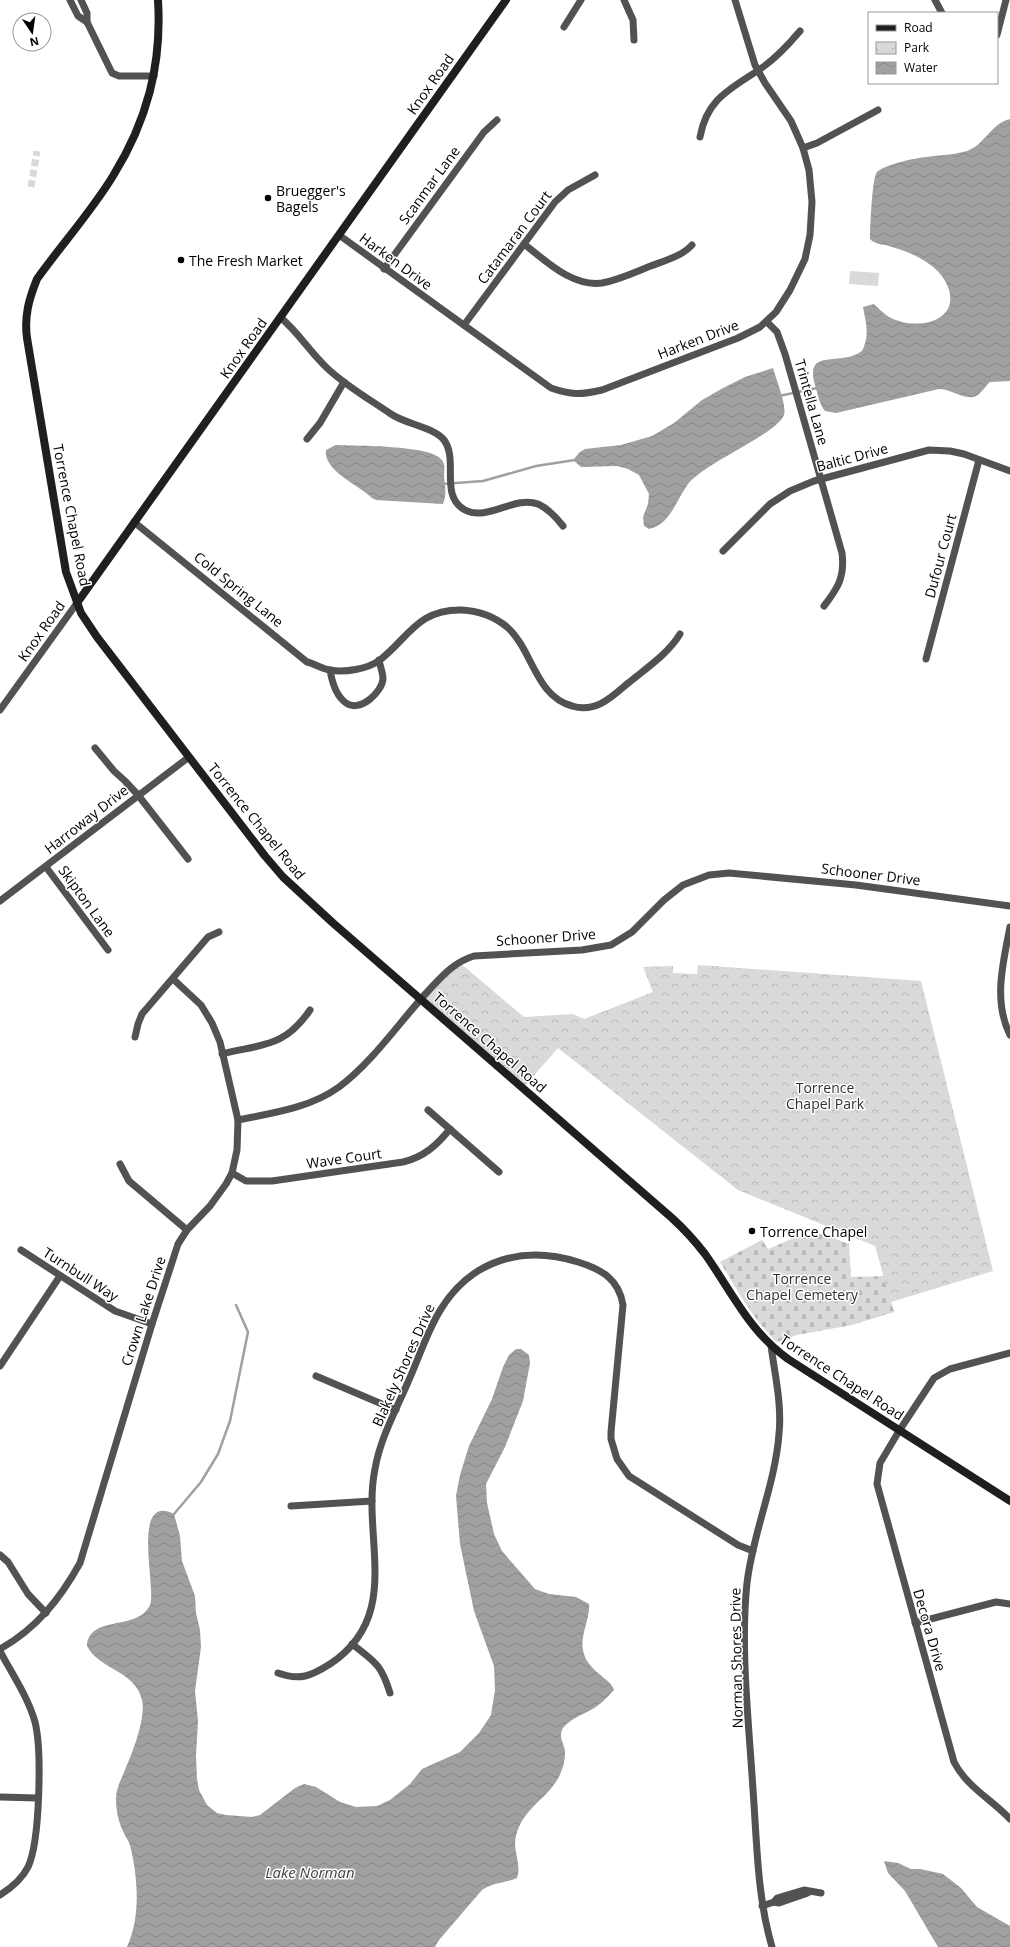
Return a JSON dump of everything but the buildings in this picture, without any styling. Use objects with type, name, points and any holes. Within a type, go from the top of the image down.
[{"type":"street","points":[[70,0],[78,16],[87,22]]},
{"type":"street","points":[[81,0],[87,12],[87,22],[112,73],[119,76],[154,76]]},
{"type":"street","name":"Torrence Chapel Road","points":[[158,0],[157,50],[154,76],[143,117],[113,176],[37,279],[29,297],[26,312],[27,338],[66,572],[76,603],[83,617],[189,757],[283,877],[420,999],[672,1218],[705,1255],[746,1318],[771,1346],[788,1359],[1010,1501]]},
{"type":"street","name":"Knox Road","points":[[0,710],[506,0]]},
{"type":"street","points":[[564,27],[581,0]]},
{"type":"street","points":[[624,0],[633,20],[634,40]]},
{"type":"street","name":"Harken Drive","points":[[339,235],[551,388],[569,394],[584,394],[602,390],[738,338],[752,331],[767,322],[790,290],[808,250],[812,218],[812,202],[809,170],[803,148],[791,122],[758,71],[748,48],[735,0]]},
{"type":"street","points":[[935,0],[941,12]]},
{"type":"street","points":[[998,30],[1006,0]]},
{"type":"street","points":[[700,137],[704,120],[711,107],[723,94],[776,57],[800,31]]},
{"type":"street","points":[[803,148],[817,143],[878,110]]},
{"type":"street","name":"Scanmar Lane","points":[[384,268],[484,132],[497,120]]},
{"type":"street","name":"Catamaran Court","points":[[464,325],[558,199],[568,190],[595,175]]},
{"type":"street","points":[[524,244],[567,276],[590,283],[601,283],[620,278],[680,254],[692,245]]},
{"type":"street","points":[[280,317],[292,327],[325,367],[344,382],[401,421],[434,432],[442,437],[447,444],[450,454],[451,487],[453,497],[464,509],[477,513],[524,502],[533,503],[550,512],[563,526]]},
{"type":"street","name":"Trintella Lane","points":[[767,322],[777,332],[785,354],[843,560],[838,588],[824,606]]},
{"type":"street","points":[[307,439],[344,382]]},
{"type":"street","name":"Baltic Drive","points":[[723,551],[770,504],[798,487],[820,480],[929,450],[950,451],[1010,471]]},
{"type":"street","name":"Dufour Court","points":[[926,659],[979,460]]},
{"type":"street","name":"Cold Spring Lane","points":[[134,522],[308,662],[330,670],[345,670],[366,666],[379,660],[407,632],[425,619],[448,611],[470,610],[486,615],[506,626],[522,647],[538,676],[552,697],[561,703],[574,707],[593,708],[603,704],[615,695],[669,649],[680,634]]},
{"type":"street","points":[[330,670],[332,682],[338,694],[347,704],[356,705],[366,702],[378,690],[383,679],[379,660]]},
{"type":"street","points":[[95,748],[114,771],[125,780],[138,795],[188,859]]},
{"type":"street","name":"Harroway Drive","points":[[0,902],[189,757]]},
{"type":"street","name":"Skipton Lane","points":[[46,866],[108,950]]},
{"type":"street","name":"Schooner Drive","points":[[238,1120],[304,1105],[339,1088],[364,1065],[420,999],[454,965],[474,956],[582,950],[611,945],[632,932],[664,900],[683,885],[709,874],[729,873],[824,882],[1010,906]]},
{"type":"street","points":[[1010,927],[1001,982],[1000,1002],[1004,1021],[1010,1035]]},
{"type":"street","points":[[135,1037],[142,1014],[208,937],[219,932]]},
{"type":"street","name":"Crown Lake Drive","points":[[0,1650],[27,1631],[46,1613],[68,1584],[80,1563],[152,1324],[178,1244],[187,1230],[217,1198],[232,1173],[237,1150],[238,1120],[220,1042],[207,1014],[196,999],[173,979]]},
{"type":"street","points":[[222,1054],[264,1045],[282,1039],[298,1026],[310,1010]]},
{"type":"street","points":[[428,1110],[499,1172]]},
{"type":"street","name":"Wave Court","points":[[232,1173],[246,1181],[272,1181],[403,1162],[414,1159],[426,1153],[450,1129]]},
{"type":"street","points":[[120,1164],[129,1181],[187,1230]]},
{"type":"street","name":"Turnbull Way","points":[[21,1250],[115,1312],[152,1324]]},
{"type":"street","name":"Blakely Shores Drive","points":[[278,1673],[296,1678],[308,1676],[335,1660],[352,1644],[366,1622],[376,1591],[372,1502],[375,1467],[381,1446],[440,1310],[448,1298],[472,1275],[495,1262],[530,1254],[560,1257],[590,1266],[611,1278],[618,1288],[623,1304],[611,1432],[614,1450],[621,1466],[629,1476],[641,1485],[738,1545],[753,1551]]},
{"type":"street","points":[[0,1366],[60,1276]]},
{"type":"street","name":"Norman Shores Drive","points":[[771,1346],[780,1413],[780,1433],[775,1466],[753,1551],[747,1584],[745,1633],[748,1722],[762,1906],[772,1947]]},
{"type":"street","name":"Decora Drive","points":[[1009,1814],[970,1785],[954,1762],[877,1484],[880,1463],[924,1392],[939,1375],[950,1369],[1010,1353]]},
{"type":"street","points":[[316,1376],[396,1410]]},
{"type":"street","points":[[291,1506],[372,1502]]},
{"type":"street","points":[[0,1554],[8,1562],[28,1594],[46,1613]]},
{"type":"street","points":[[915,1623],[996,1602],[1010,1604]]},
{"type":"street","points":[[352,1644],[380,1667],[385,1676],[390,1693]]},
{"type":"street","points":[[0,1650],[29,1707],[35,1724],[39,1750],[34,1851],[28,1868],[21,1877],[0,1895]]},
{"type":"street","points":[[0,1797],[37,1798]]},
{"type":"street","points":[[762,1906],[774,1902],[777,1898],[804,1890],[808,1892],[821,1893]]},
{"type":"green space","points":[[850,271],[879,273],[878,286],[849,284]]},
{"type":"green space","name":"Torrence Chapel Park","points":[[459,962],[524,1017],[573,1014],[584,1019],[653,992],[643,967],[673,966],[673,973],[697,974],[698,965],[921,981],[993,1271],[891,1302],[875,1246],[738,1190],[558,1048],[523,1088],[421,999]]},
{"type":"green space","name":"Torrence Chapel Cemetery","points":[[822,1234],[849,1244],[851,1277],[884,1276],[894,1312],[852,1325],[797,1335],[777,1342],[760,1324],[720,1262],[762,1240],[768,1249],[796,1237]]},
{"type":"water","points":[[1010,119],[1010,381],[990,382],[978,395],[972,397],[939,389],[836,413],[825,411],[820,402],[815,385],[813,373],[815,366],[826,360],[844,358],[862,351],[867,335],[863,307],[874,304],[892,318],[899,321],[918,324],[937,319],[944,314],[949,307],[950,298],[948,287],[939,272],[917,256],[877,243],[870,239],[874,183],[877,172],[887,166],[908,160],[967,151],[979,144],[998,125]]},
{"type":"water","points":[[773,368],[781,392],[785,411],[779,423],[769,431],[697,475],[688,484],[668,517],[656,526],[649,529],[644,526],[643,517],[648,504],[649,494],[639,475],[628,469],[617,466],[581,467],[573,460],[585,449],[621,445],[652,436],[674,423],[702,400],[723,388],[745,377]]},
{"type":"water","points":[[336,445],[392,447],[434,454],[443,461],[444,465],[445,493],[443,504],[376,500],[372,498],[343,477],[330,465],[326,450]]},
{"type":"water","name":"Lake Norman","points":[[516,1349],[521,1349],[529,1355],[530,1363],[523,1401],[505,1447],[486,1484],[487,1503],[494,1534],[502,1551],[535,1589],[549,1594],[576,1597],[589,1604],[582,1644],[585,1657],[589,1664],[609,1682],[614,1690],[597,1706],[571,1720],[563,1728],[561,1738],[565,1754],[562,1770],[551,1789],[525,1817],[516,1836],[515,1846],[518,1868],[517,1878],[491,1885],[482,1890],[439,1940],[435,1947],[127,1947],[134,1923],[137,1897],[133,1858],[130,1845],[119,1822],[116,1795],[118,1786],[139,1732],[143,1707],[138,1690],[132,1682],[100,1660],[87,1646],[90,1636],[96,1630],[104,1626],[135,1618],[144,1613],[150,1605],[151,1596],[148,1546],[149,1529],[153,1517],[161,1511],[174,1514],[180,1536],[182,1561],[195,1596],[201,1647],[195,1691],[198,1721],[196,1755],[197,1779],[199,1790],[207,1805],[217,1813],[252,1817],[260,1815],[295,1788],[304,1784],[316,1787],[340,1802],[356,1807],[377,1806],[390,1800],[410,1784],[422,1769],[460,1752],[479,1733],[491,1715],[495,1690],[494,1666],[474,1611],[460,1544],[456,1496],[460,1475],[469,1446],[492,1399],[503,1367],[509,1355]]},
{"type":"water","points":[[884,1861],[898,1863],[911,1869],[920,1869],[943,1874],[961,1888],[977,1907],[1010,1926],[1010,1947],[938,1947],[905,1891],[888,1873]]},
{"type":"waterway","points":[[779,396],[817,388]]},
{"type":"waterway","points":[[443,484],[483,481],[536,466],[575,460]]},
{"type":"waterway","points":[[174,1514],[201,1482],[218,1454],[230,1421],[248,1332],[236,1305]]},
{"type":"tunnel","points":[[31,187],[37,151]]},
{"type":"place","name":"Bruegger's Bagels","points":[[268,198]]},
{"type":"place","name":"The Fresh Market","points":[[181,260]]},
{"type":"place","name":"Torrence Chapel","points":[[752,1231]]}]
